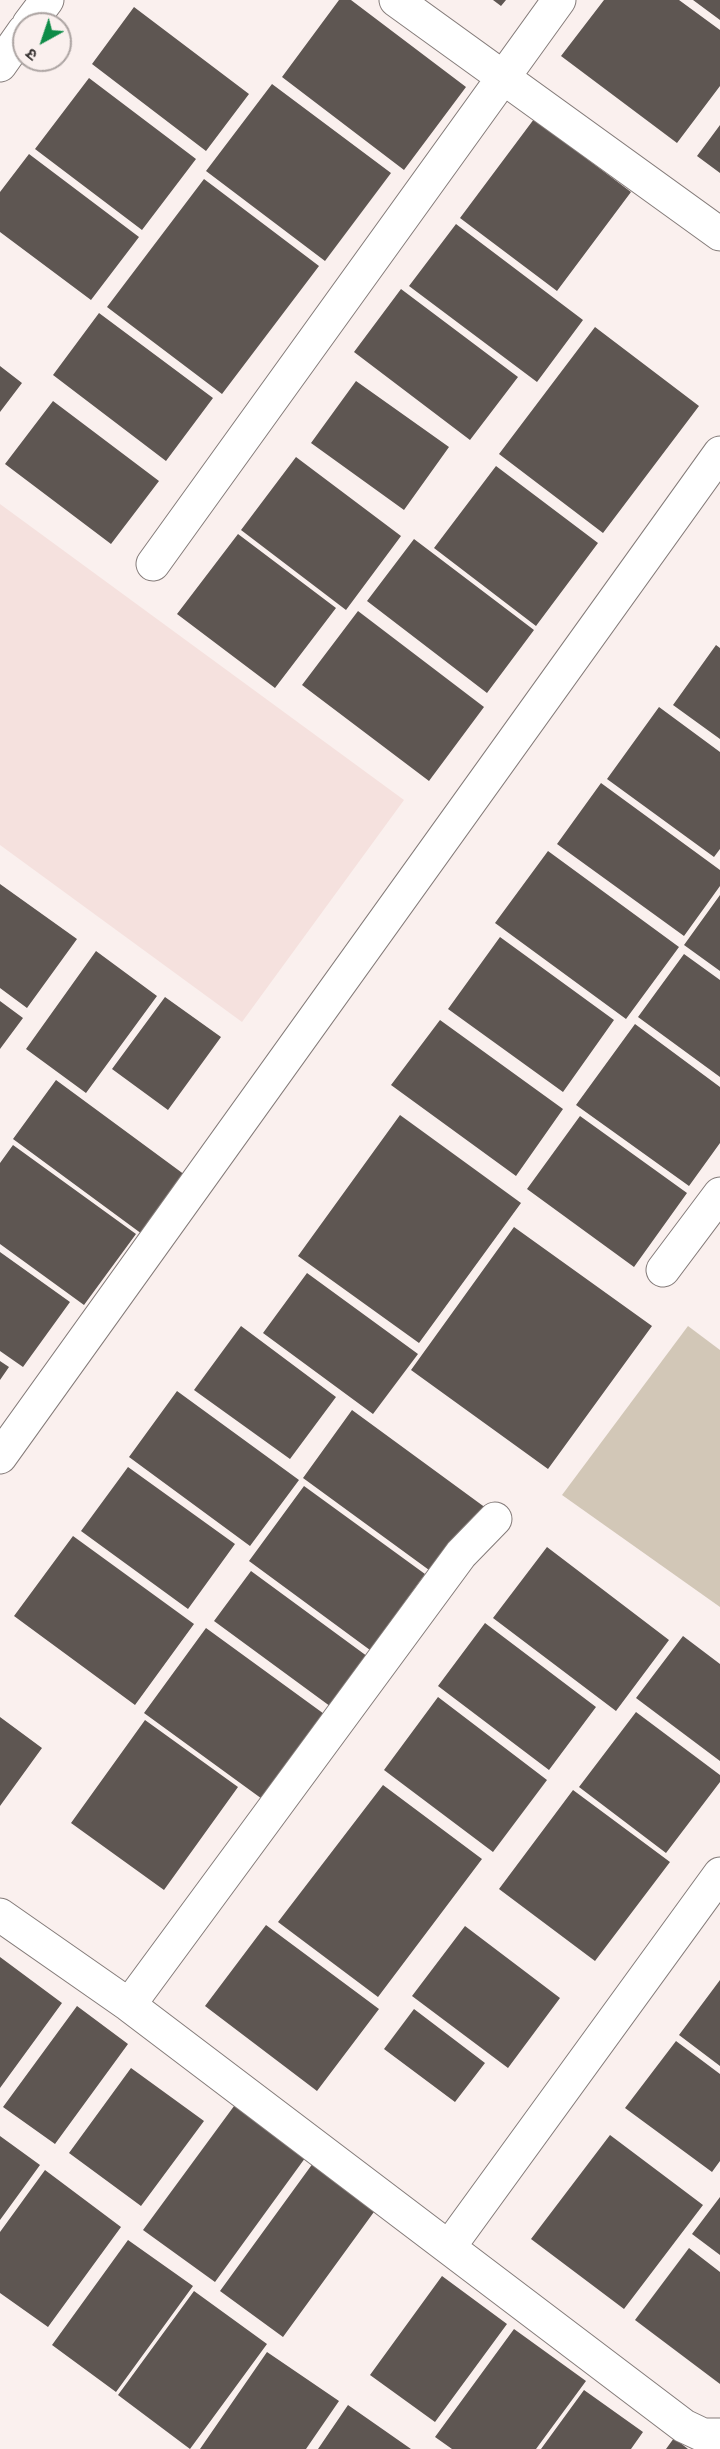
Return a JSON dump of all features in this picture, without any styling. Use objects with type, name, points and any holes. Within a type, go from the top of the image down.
[{"type":"street","points":[[396,0],[720,234]]},
{"type":"street","points":[[153,564],[559,0]]},
{"type":"street","points":[[0,65],[12,48]]},
{"type":"street","points":[[0,1457],[717,464]]},
{"type":"street","points":[[663,1270],[720,1194]]},
{"type":"street","points":[[129,2005],[461,1554],[495,1519]]},
{"type":"street","points":[[449,2247],[720,1874]]},
{"type":"street","points":[[0,1915],[129,2005],[684,2426],[703,2435],[720,2435]]},
{"type":"shaded area","points":[[0,504],[404,800],[242,1022],[0,845]]},
{"type":"shaded area","points":[[688,1326],[720,1350],[720,1607],[562,1495]]},
{"type":"building","points":[[339,0],[351,0],[466,87],[404,170],[282,77]]},
{"type":"building","points":[[493,0],[506,0],[501,6]]},
{"type":"building","points":[[604,0],[679,0],[720,30],[720,86],[677,143],[561,56]]},
{"type":"building","points":[[693,0],[720,0],[720,20]]},
{"type":"building","points":[[134,7],[249,94],[206,151],[92,64]]},
{"type":"building","points":[[89,78],[196,159],[142,230],[35,149]]},
{"type":"building","points":[[272,84],[391,173],[325,261],[206,171]]},
{"type":"building","points":[[534,119],[631,192],[557,291],[460,218]]},
{"type":"building","points":[[720,125],[720,173],[697,156]]},
{"type":"building","points":[[29,154],[139,237],[91,300],[0,232],[0,192]]},
{"type":"building","points":[[204,179],[319,266],[222,394],[107,307]]},
{"type":"building","points":[[456,224],[583,320],[537,382],[409,286]]},
{"type":"building","points":[[401,289],[518,377],[470,440],[354,352]]},
{"type":"building","points":[[99,313],[213,398],[166,461],[53,375]]},
{"type":"building","points":[[595,327],[699,406],[603,533],[499,454]]},
{"type":"building","points":[[0,366],[22,383],[0,412]]},
{"type":"building","points":[[356,381],[449,447],[404,510],[311,443]]},
{"type":"building","points":[[53,401],[159,481],[111,544],[5,464]]},
{"type":"building","points":[[296,457],[401,536],[346,610],[241,530]]},
{"type":"building","points":[[496,466],[598,543],[536,626],[434,548]]},
{"type":"building","points":[[238,534],[336,608],[275,688],[177,614]]},
{"type":"building","points":[[414,539],[534,630],[487,693],[367,601]]},
{"type":"building","points":[[358,611],[484,707],[429,781],[302,685]]},
{"type":"building","points":[[716,645],[720,648],[720,739],[673,705]]},
{"type":"building","points":[[659,707],[720,752],[720,849],[714,857],[607,779]]},
{"type":"building","points":[[601,783],[720,870],[720,886],[684,936],[557,844]]},
{"type":"building","points":[[548,851],[679,947],[626,1019],[495,923]]},
{"type":"building","points":[[0,884],[77,939],[27,1008],[0,988]]},
{"type":"building","points":[[720,895],[720,971],[684,945]]},
{"type":"building","points":[[500,937],[614,1020],[563,1092],[448,1009]]},
{"type":"building","points":[[96,951],[157,996],[86,1093],[26,1049]]},
{"type":"building","points":[[684,954],[720,980],[720,1077],[638,1017]]},
{"type":"building","points":[[165,997],[221,1037],[168,1110],[112,1069]]},
{"type":"building","points":[[0,1001],[23,1018],[0,1049]]},
{"type":"building","points":[[440,1020],[563,1109],[516,1176],[391,1085]]},
{"type":"building","points":[[635,1024],[720,1087],[720,1143],[689,1186],[576,1105]]},
{"type":"building","points":[[56,1080],[185,1175],[142,1234],[13,1139]]},
{"type":"building","points":[[400,1115],[521,1203],[419,1343],[298,1256]]},
{"type":"building","points":[[580,1116],[687,1193],[634,1267],[527,1189]]},
{"type":"building","points":[[13,1145],[136,1234],[84,1305],[0,1244],[0,1163]]},
{"type":"building","points":[[514,1227],[652,1326],[548,1469],[411,1370]]},
{"type":"building","points":[[0,1252],[70,1302],[23,1367],[0,1351]]},
{"type":"building","points":[[307,1273],[418,1354],[373,1414],[263,1333]]},
{"type":"building","points":[[241,1326],[336,1397],[290,1459],[194,1390]]},
{"type":"building","points":[[0,1361],[9,1367],[0,1380]]},
{"type":"building","points":[[177,1391],[299,1480],[250,1546],[129,1457]]},
{"type":"building","points":[[352,1410],[490,1511],[440,1578],[303,1478]]},
{"type":"building","points":[[128,1467],[235,1544],[188,1609],[81,1531]]},
{"type":"building","points":[[304,1486],[425,1574],[370,1650],[249,1561]]},
{"type":"building","points":[[73,1536],[194,1624],[135,1705],[14,1616]]},
{"type":"building","points":[[547,1547],[669,1640],[616,1711],[493,1618]]},
{"type":"building","points":[[251,1571],[375,1662],[338,1712],[214,1621]]},
{"type":"building","points":[[485,1623],[596,1707],[549,1770],[438,1686]]},
{"type":"building","points":[[206,1628],[331,1719],[269,1804],[144,1713]]},
{"type":"building","points":[[683,1636],[720,1664],[720,1761],[636,1698]]},
{"type":"building","points":[[438,1697],[547,1780],[493,1852],[384,1770]]},
{"type":"building","points":[[636,1712],[720,1775],[720,1782],[666,1853],[579,1787]]},
{"type":"building","points":[[0,1717],[42,1748],[0,1806]]},
{"type":"building","points":[[145,1720],[238,1787],[164,1890],[71,1823]]},
{"type":"building","points":[[383,1785],[482,1859],[378,1997],[278,1922]]},
{"type":"building","points":[[573,1790],[670,1862],[595,1961],[499,1889]]},
{"type":"building","points":[[266,1925],[379,2009],[317,2091],[205,2006]]},
{"type":"building","points":[[465,1926],[560,1998],[508,2068],[412,1996]]},
{"type":"building","points":[[0,1957],[62,2003],[0,2088]]},
{"type":"building","points":[[720,1980],[720,2066],[679,2035]]},
{"type":"building","points":[[77,2006],[128,2044],[55,2144],[3,2107]]},
{"type":"building","points":[[414,2009],[485,2063],[455,2102],[384,2049]]},
{"type":"building","points":[[676,2041],[720,2074],[720,2161],[712,2172],[625,2108]]},
{"type":"building","points":[[131,2068],[204,2121],[141,2206],[69,2153]]},
{"type":"building","points":[[237,2102],[308,2154],[215,2282],[143,2230]]},
{"type":"building","points":[[610,2135],[703,2205],[624,2309],[531,2239]]},
{"type":"building","points":[[0,2136],[40,2165],[0,2220]]},
{"type":"building","points":[[316,2159],[379,2205],[283,2337],[220,2291]]},
{"type":"building","points":[[45,2170],[121,2227],[48,2327],[0,2293],[0,2232]]},
{"type":"building","points":[[720,2197],[720,2255],[692,2234]]},
{"type":"building","points":[[128,2240],[193,2286],[116,2392],[52,2345]]},
{"type":"building","points":[[689,2248],[720,2272],[720,2384],[635,2320]]},
{"type":"building","points":[[442,2276],[507,2324],[435,2422],[370,2375]]},
{"type":"building","points":[[194,2291],[267,2344],[190,2449],[118,2395]]},
{"type":"building","points":[[514,2329],[586,2381],[536,2449],[452,2449],[435,2437]]},
{"type":"building","points":[[267,2352],[339,2401],[306,2449],[200,2449]]},
{"type":"building","points":[[584,2390],[643,2432],[631,2449],[541,2449]]},
{"type":"building","points":[[348,2405],[411,2449],[318,2449]]},
{"type":"building","points":[[674,2438],[688,2449],[666,2449]]}]
